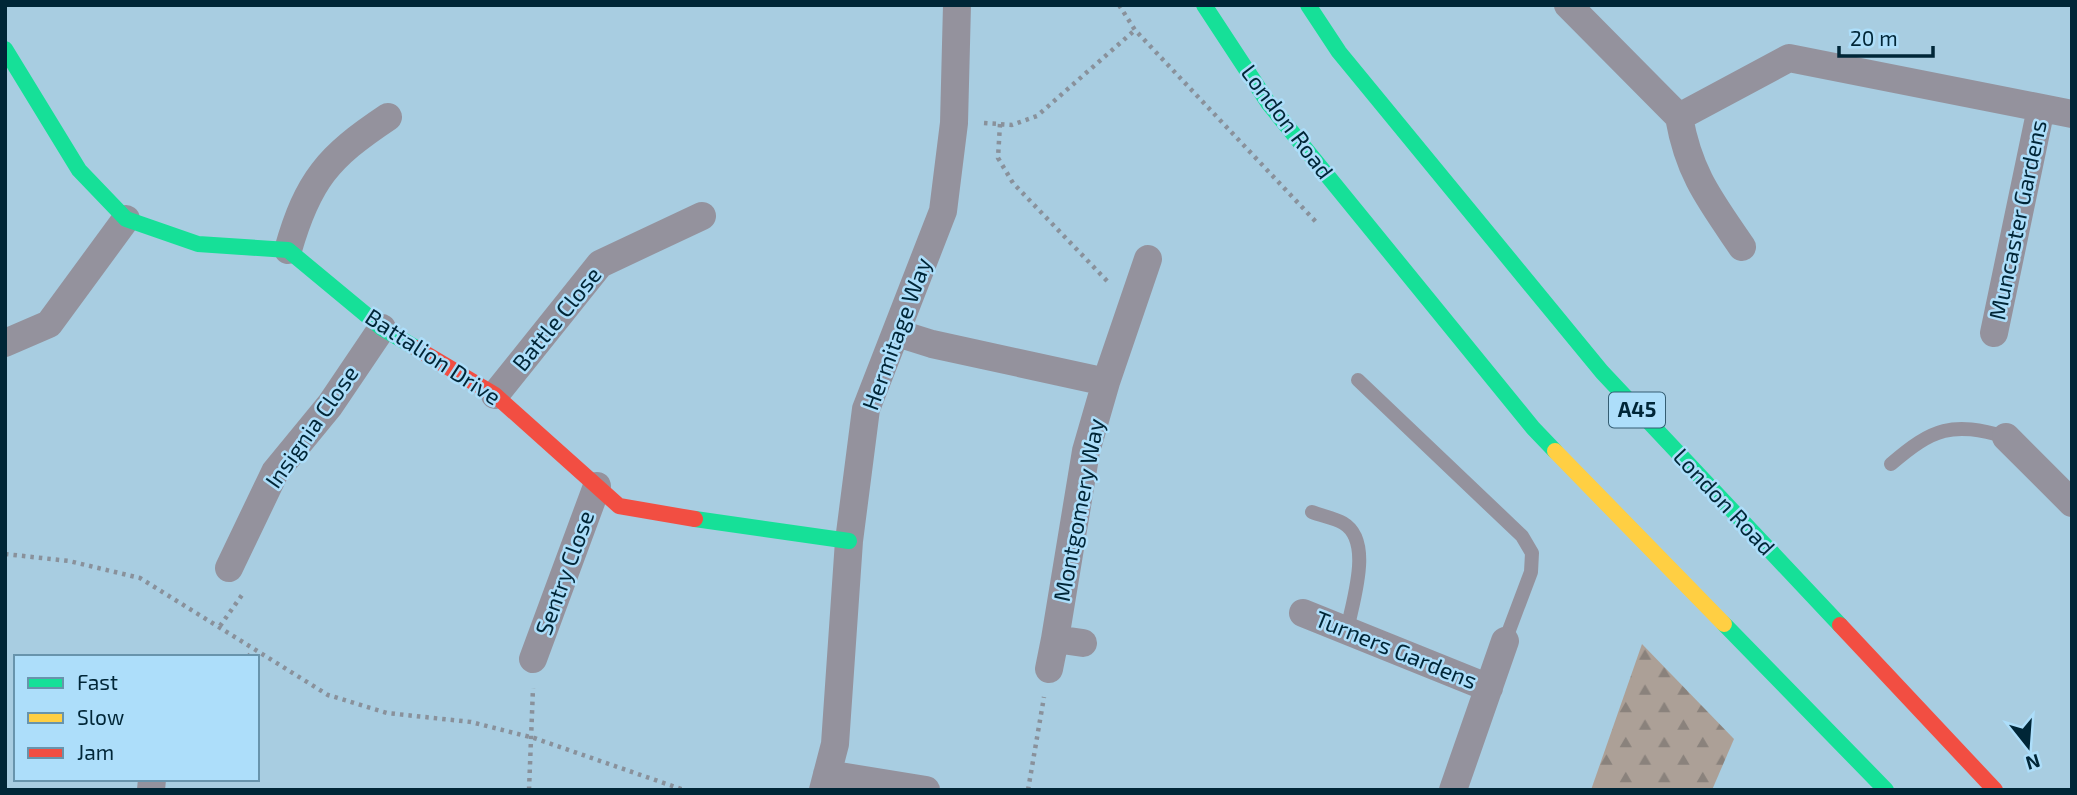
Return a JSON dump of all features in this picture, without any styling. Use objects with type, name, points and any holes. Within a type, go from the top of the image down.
[{"type":"main road","name":"London Road","points":[[1204,5],[1269,104],[1533,428],[1886,790]]},
{"type":"main road","name":"London Road","points":[[1308,5],[1339,52],[1602,372],[1995,790]]},
{"type":"main road","points":[[5,49],[79,170],[126,219],[198,244],[288,250]]},
{"type":"main road","name":"Battalion Drive","points":[[288,250],[382,328],[495,395],[619,506],[794,535],[849,541]]},
{"type":"street","name":"Hermitage Way","points":[[825,782],[835,744],[849,541],[866,409],[943,211],[954,123],[957,5]]},
{"type":"street","points":[[1568,5],[1679,117],[1685,153],[1697,177],[1742,247]]},
{"type":"street","name":"Muncaster Gardens","points":[[1679,117],[1788,58],[2072,114]]},
{"type":"street","name":"Muncaster Gardens","points":[[1994,333],[2041,108]]},
{"type":"street","points":[[288,250],[298,214],[318,176],[347,144],[388,117]]},
{"type":"street","name":"Battle Close","points":[[495,395],[600,264],[702,216]]},
{"type":"street","points":[[5,343],[49,324],[126,219]]},
{"type":"street","name":"Montgomery Way","points":[[1049,669],[1086,451],[1148,259]]},
{"type":"street","name":"Insignia Close","points":[[229,568],[275,472],[330,405],[382,328]]},
{"type":"street","points":[[897,333],[932,344],[1107,382]]},
{"type":"street","points":[[2006,437],[2072,503]]},
{"type":"street","name":"Sentry Close","points":[[533,659],[597,486]]},
{"type":"street","name":"Turners Gardens","points":[[1303,613],[1489,688]]},
{"type":"street","points":[[1055,639],[1083,643]]},
{"type":"street","name":"Turners Gardens","points":[[1453,790],[1505,641]]},
{"type":"street","points":[[825,782],[926,790]]},
{"type":"lane","points":[[1358,380],[1522,536],[1532,552],[1531,572],[1505,641]]},
{"type":"lane","points":[[1891,464],[1916,443],[1938,430],[1962,427],[2006,437]]},
{"type":"lane","points":[[1312,512],[1343,523],[1355,533],[1361,548],[1347,631]]},
{"type":"path","points":[[954,123],[1012,125],[1037,116],[1135,30]]},
{"type":"path","points":[[1000,124],[999,158],[1013,183],[1072,249],[1132,306]]},
{"type":"path","points":[[5,554],[69,561],[140,578],[328,695],[387,713],[471,722],[534,738],[684,790]]},
{"type":"path","points":[[529,790],[534,738],[533,659]]},
{"type":"path","points":[[1028,790],[1049,669]]},
{"type":"green space","points":[[1642,644],[1734,739],[1712,790],[1591,790]]},
{"type":"traffic: fast","points":[[1204,5],[1269,104],[1533,428],[1555,451]]},
{"type":"traffic: fast","points":[[1308,5],[1339,52],[1602,372],[1840,625]]},
{"type":"traffic: fast","points":[[5,49],[79,170],[126,219],[198,244],[288,250],[382,328],[416,348]]},
{"type":"traffic: fast","points":[[695,519],[849,541]]},
{"type":"traffic: fast","points":[[1724,624],[1886,790]]},
{"type":"traffic: slow","points":[[1555,451],[1724,624]]},
{"type":"traffic: jam","points":[[416,348],[495,395],[619,506],[695,519]]},
{"type":"traffic: jam","points":[[1840,625],[1995,790]]}]
